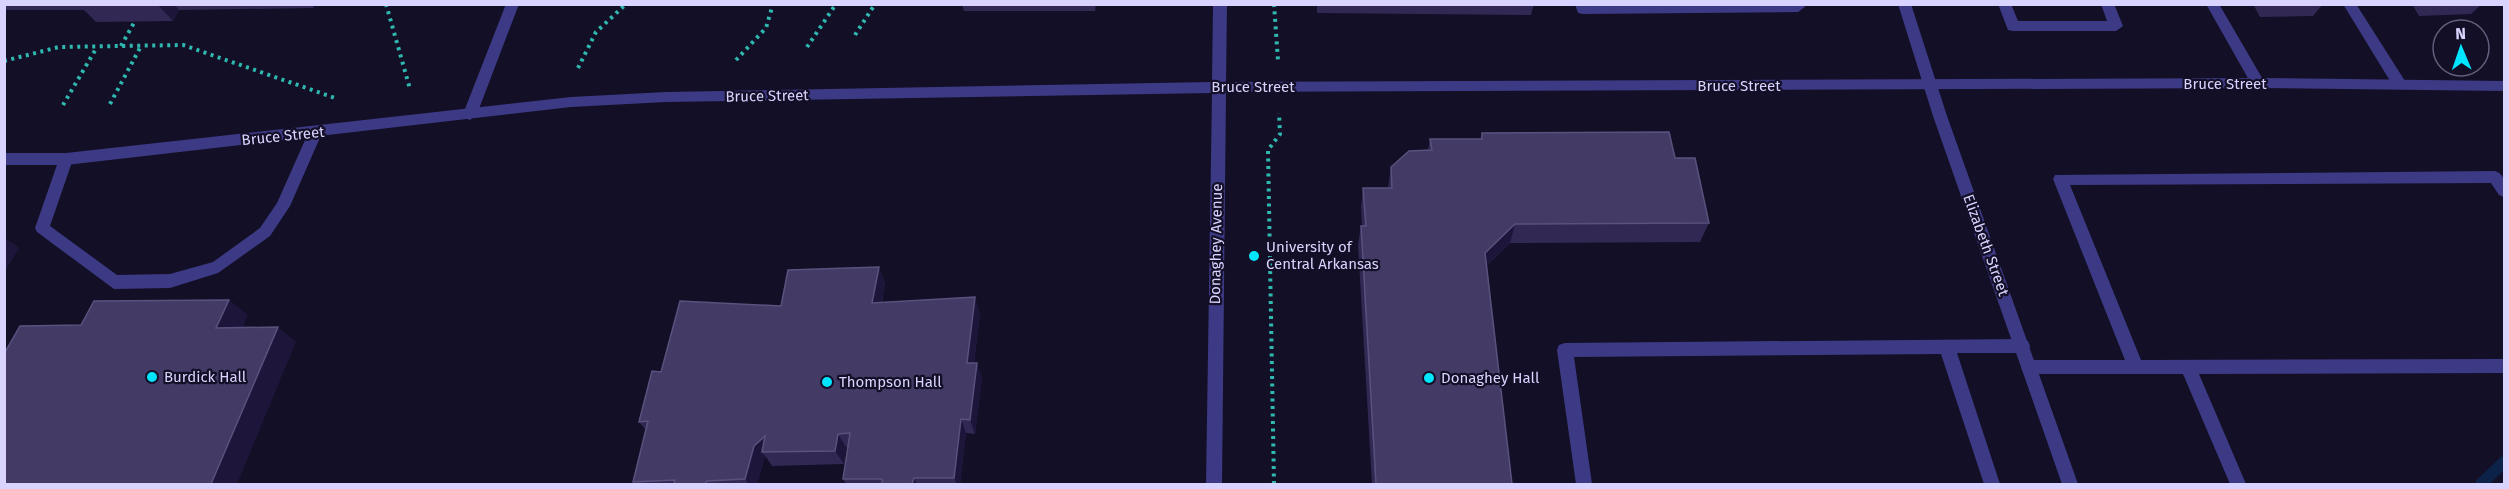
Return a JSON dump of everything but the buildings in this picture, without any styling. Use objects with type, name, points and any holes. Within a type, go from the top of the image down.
[{"type":"street","points":[[470,114],[513,4]]},
{"type":"street","name":"Donaghey Avenue","points":[[1214,484],[1220,4]]},
{"type":"street","points":[[1582,4],[1583,9],[1798,7]]},
{"type":"street","name":"Elizabeth Street","points":[[1904,4],[1929,86],[2070,484]]},
{"type":"street","points":[[2004,4],[2013,26],[2116,26],[2106,4]]},
{"type":"street","points":[[2212,4],[2258,83]]},
{"type":"street","points":[[2349,4],[2400,85]]},
{"type":"street","name":"Bruce Street","points":[[4,159],[66,159],[315,133],[571,102],[666,97],[1219,87],[2258,83],[2505,86]]},
{"type":"street","points":[[66,159],[42,228],[114,282],[170,281],[218,267],[265,232],[283,206],[315,133]]},
{"type":"street","points":[[2136,367],[2060,179],[2495,177],[2505,192]]},
{"type":"street","points":[[1584,484],[1564,350],[2022,346]]},
{"type":"street","points":[[1947,347],[1992,484]]},
{"type":"street","points":[[2029,368],[2505,366]]},
{"type":"street","points":[[2188,367],[2238,484]]},
{"type":"path","points":[[387,4],[410,89]]},
{"type":"path","points":[[578,68],[589,41],[608,19],[626,4]]},
{"type":"path","points":[[736,60],[766,28],[773,4]]},
{"type":"path","points":[[807,47],[836,4]]},
{"type":"path","points":[[855,35],[875,4]]},
{"type":"path","points":[[1274,4],[1275,21]]},
{"type":"path","points":[[121,46],[135,21]]},
{"type":"path","points":[[4,61],[59,47],[183,45],[344,101]]},
{"type":"path","points":[[63,105],[97,46]]},
{"type":"path","points":[[110,104],[141,46]]},
{"type":"path","points":[[1274,484],[1268,150],[1280,134],[1279,118]]},
{"type":"waterway","points":[[2481,484],[2504,462]]},
{"type":"place","name":"University of Central Arkansas","points":[[1254,256]]},
{"type":"place","name":"Burdick Hall","points":[[152,377]]},
{"type":"place","name":"Donaghey Hall","points":[[1429,378]]},
{"type":"place","name":"Thompson Hall","points":[[827,382]]}]
